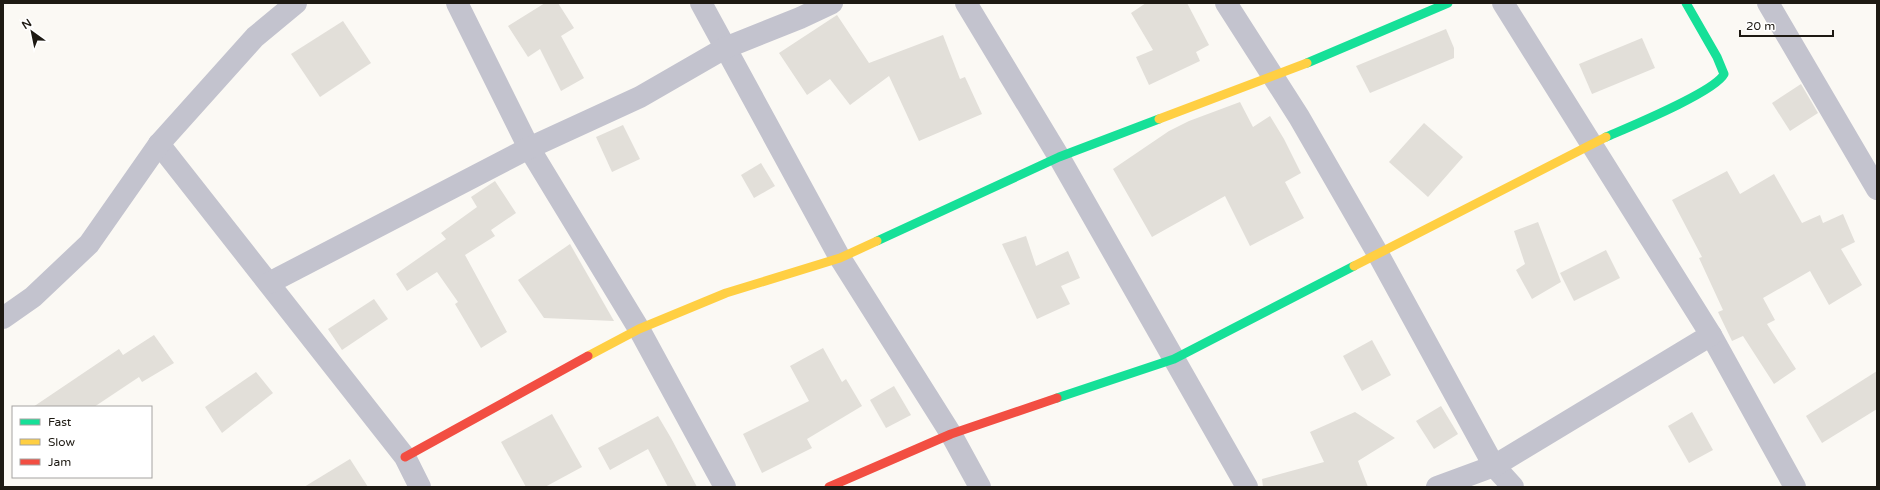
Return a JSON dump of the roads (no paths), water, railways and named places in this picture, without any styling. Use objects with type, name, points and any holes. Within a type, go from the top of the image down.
[{"type":"street","points":[[3,318],[33,297],[89,244],[159,144],[255,37],[296,3]]},
{"type":"street","points":[[457,3],[529,148],[639,329],[725,487]]},
{"type":"street","points":[[701,3],[840,258],[951,434],[980,487]]},
{"type":"street","points":[[269,283],[529,148],[640,97],[725,48],[800,18],[832,3]]},
{"type":"street","points":[[966,3],[1059,157],[1247,487]]},
{"type":"street","points":[[1226,3],[1299,117],[1378,254],[1494,466],[1513,487]]},
{"type":"street","points":[[405,457],[639,329],[726,293],[840,258],[1059,157],[1334,54],[1448,3]]},
{"type":"street","points":[[1503,3],[1711,335],[1795,487]]},
{"type":"street","points":[[830,487],[951,434],[1174,360],[1591,144],[1702,93],[1721,80],[1724,74],[1717,57],[1686,3]]},
{"type":"street","points":[[1768,3],[1877,189]]},
{"type":"street","points":[[159,144],[405,457],[420,487]]},
{"type":"street","points":[[1437,487],[1494,466],[1711,335]]}]
